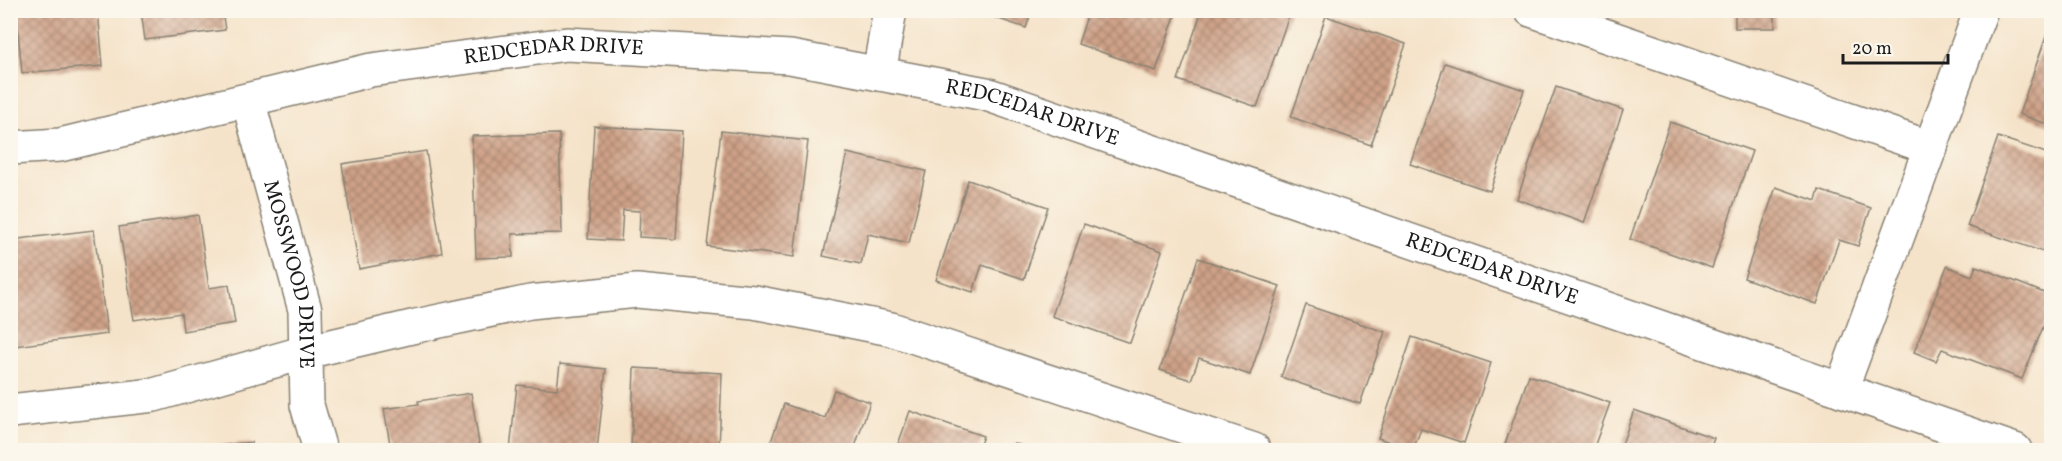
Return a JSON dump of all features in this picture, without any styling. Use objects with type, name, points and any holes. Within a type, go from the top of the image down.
[{"type":"street","points":[[879,74],[890,10]]},
{"type":"street","points":[[1531,10],[1930,148]]},
{"type":"street","points":[[1841,390],[1981,10]]},
{"type":"street","name":"REDCEDAR DRIVE","points":[[10,148],[60,145],[371,70],[567,44],[790,57],[986,94],[2015,450]]},
{"type":"street","name":"MOSSWOOD DRIVE","points":[[248,100],[305,310],[307,405],[320,450]]},
{"type":"street","points":[[10,411],[154,395],[306,352],[530,302],[637,291],[754,302],[891,329],[1254,450]]},
{"type":"building","points":[[16,10],[98,10],[103,66],[22,73]]},
{"type":"building","points":[[141,10],[222,10],[225,30],[145,40]]},
{"type":"building","points":[[972,10],[1032,10],[1026,28]]},
{"type":"building","points":[[1089,10],[1177,10],[1156,71],[1078,44]]},
{"type":"building","points":[[1202,10],[1291,10],[1257,107],[1178,80]]},
{"type":"building","points":[[1735,10],[1775,10],[1775,28],[1735,28]]},
{"type":"building","points":[[1860,10],[1875,10],[1867,18]]},
{"type":"building","points":[[1326,16],[1406,44],[1371,145],[1291,117]]},
{"type":"building","points":[[2048,31],[2052,32],[2052,126],[2019,114]]},
{"type":"building","points":[[1445,63],[1524,90],[1490,191],[1410,164]]},
{"type":"building","points":[[1556,87],[1623,110],[1584,223],[1517,199]]},
{"type":"building","points":[[1670,122],[1752,151],[1712,268],[1630,239]]},
{"type":"building","points":[[594,126],[682,131],[676,239],[639,237],[640,211],[623,210],[621,241],[588,239]]},
{"type":"building","points":[[721,131],[808,141],[794,257],[707,246]]},
{"type":"building","points":[[559,134],[562,233],[512,234],[513,257],[476,258],[472,136]]},
{"type":"building","points":[[1998,137],[2052,155],[2052,255],[1967,226]]},
{"type":"building","points":[[426,151],[442,253],[359,269],[342,164]]},
{"type":"building","points":[[847,153],[926,171],[909,243],[868,234],[861,264],[823,256]]},
{"type":"building","points":[[968,180],[1048,207],[1024,279],[982,265],[973,292],[936,280]]},
{"type":"building","points":[[1776,187],[1816,201],[1819,190],[1871,208],[1858,246],[1839,240],[1817,304],[1744,278]]},
{"type":"building","points":[[198,215],[209,288],[229,285],[235,323],[183,331],[181,313],[134,320],[119,227]]},
{"type":"building","points":[[1084,224],[1162,251],[1130,343],[1052,316]]},
{"type":"building","points":[[94,230],[107,334],[15,346],[10,307],[10,240]]},
{"type":"building","points":[[1198,258],[1280,286],[1250,375],[1199,358],[1191,380],[1160,370]]},
{"type":"building","points":[[1947,266],[1972,276],[1976,266],[2052,296],[2052,305],[2022,379],[1942,349],[1936,361],[1914,352]]},
{"type":"building","points":[[1306,305],[1385,332],[1360,404],[1281,377]]},
{"type":"building","points":[[1412,337],[1491,363],[1464,443],[1421,429],[1413,450],[1378,438]]},
{"type":"building","points":[[560,364],[606,369],[597,450],[510,450],[517,385],[557,389]]},
{"type":"building","points":[[634,368],[722,373],[719,450],[631,450]]},
{"type":"building","points":[[1529,375],[1610,403],[1593,450],[1503,450]]},
{"type":"building","points":[[834,390],[870,402],[854,450],[768,450],[784,404],[825,418]]},
{"type":"building","points":[[471,393],[480,450],[391,450],[384,409]]},
{"type":"building","points":[[1634,410],[1714,438],[1710,450],[1620,450]]},
{"type":"building","points":[[910,411],[983,436],[978,450],[896,450]]},
{"type":"building","points":[[251,442],[252,450],[211,450],[210,447]]},
{"type":"building","points":[[1014,443],[1033,450],[1011,450]]}]
